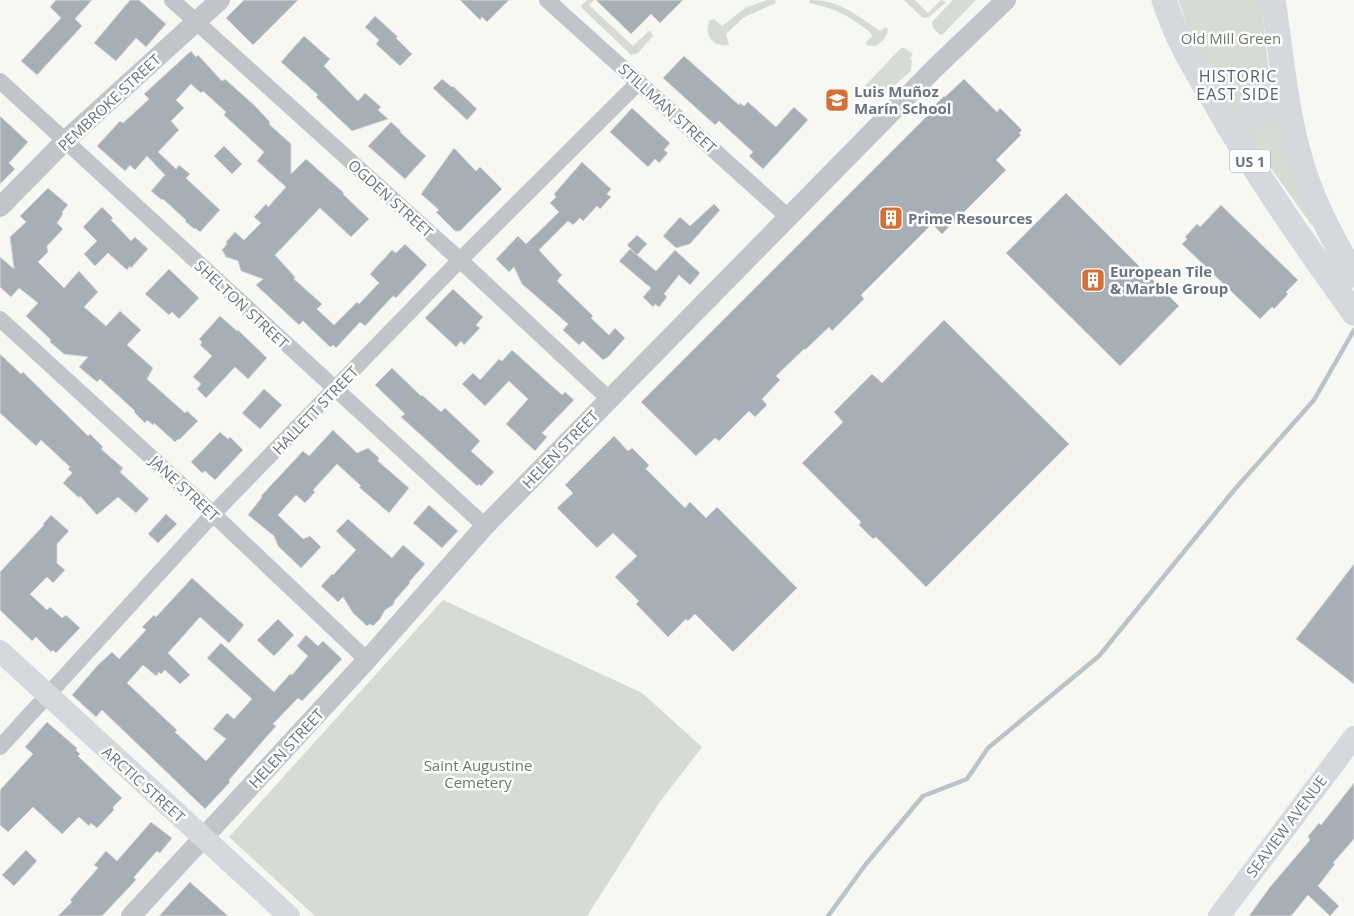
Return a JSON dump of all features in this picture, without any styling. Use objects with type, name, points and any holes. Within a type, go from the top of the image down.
[{"type":"main road","name":"US 1","points":[[1164,0],[1188,56],[1228,126],[1285,215],[1354,313]]},
{"type":"main road","points":[[1273,0],[1288,99],[1299,155],[1329,231],[1354,275]]},
{"type":"main road","points":[[1228,126],[1288,99]]},
{"type":"main road","name":"ARCTIC STREET","points":[[0,652],[289,916]]},
{"type":"main road","name":"SEAVIEW AVENUE","points":[[1219,916],[1354,736]]},
{"type":"street","name":"OGDEN STREET","points":[[172,0],[460,260],[609,399]]},
{"type":"street","name":"PEMBROKE STREET","points":[[0,207],[65,141],[220,0]]},
{"type":"street","name":"STILLMAN STREET","points":[[547,0],[788,217]]},
{"type":"street","name":"HELEN STREET","points":[[131,916],[367,660],[485,526],[935,68],[1006,0]]},
{"type":"street","name":"SHELTON STREET","points":[[0,81],[485,526]]},
{"type":"street","name":"HALLETT STREET","points":[[0,747],[213,514],[460,260],[639,82]]},
{"type":"street","name":"JANE STREET","points":[[0,319],[213,514],[367,660]]},
{"type":"green space","points":[[587,0],[594,0],[589,5],[633,46],[650,30],[653,36],[638,53],[631,55],[582,8],[581,6]]},
{"type":"green space","points":[[767,0],[775,0],[776,3],[743,18],[726,34],[729,44],[717,44],[708,35],[710,20],[714,19],[722,26],[745,8]]},
{"type":"green space","points":[[810,0],[839,6],[880,31],[886,27],[888,29],[881,42],[875,46],[867,45],[866,42],[872,36],[870,32],[841,13],[827,7],[809,3]]},
{"type":"green space","points":[[904,0],[915,0],[928,13],[941,0],[946,2],[929,17],[923,18]]},
{"type":"green space","points":[[953,0],[976,0],[940,35],[933,28],[932,22]]},
{"type":"green space","name":"Old Mill Green","points":[[1178,0],[1261,0],[1270,82],[1282,131],[1313,227],[1252,142],[1193,42]]},
{"type":"green space","points":[[901,48],[913,54],[910,58],[912,60],[911,71],[877,100],[863,88]]},
{"type":"green space","name":"Saint Augustine Cemetery","points":[[443,600],[642,693],[702,747],[659,803],[587,916],[315,916],[229,837]]},
{"type":"building","points":[[56,0],[92,0],[75,19],[82,26],[37,75],[21,61],[61,18],[50,7]]},
{"type":"building","points":[[130,0],[139,0],[166,24],[146,47],[136,38],[116,61],[94,43]]},
{"type":"building","points":[[244,0],[298,0],[253,45],[226,18]]},
{"type":"building","points":[[460,0],[509,0],[487,22],[482,17],[480,20]]},
{"type":"building","points":[[596,0],[683,0],[660,23],[651,14],[631,34]]},
{"type":"building","points":[[375,16],[398,37],[396,38],[412,54],[400,66],[376,44],[379,40],[365,27]]},
{"type":"building","points":[[304,36],[330,59],[324,66],[358,101],[365,93],[381,107],[378,110],[388,119],[352,131],[316,97],[318,95],[281,62]]},
{"type":"building","points":[[191,51],[196,57],[198,55],[222,81],[225,79],[255,106],[270,122],[269,124],[291,144],[291,174],[306,159],[344,193],[369,219],[351,237],[320,208],[275,255],[295,277],[294,279],[322,304],[317,309],[334,325],[357,302],[359,304],[379,283],[370,274],[392,250],[396,253],[405,244],[427,265],[396,298],[393,296],[365,326],[360,322],[336,348],[333,345],[330,347],[303,321],[299,325],[256,285],[263,279],[241,271],[238,261],[226,257],[222,250],[235,232],[244,240],[261,223],[254,217],[266,204],[268,207],[286,187],[257,161],[264,152],[224,115],[226,112],[203,91],[201,93],[191,84],[176,100],[184,108],[171,121],[179,130],[158,152],[176,169],[179,165],[190,174],[186,178],[220,210],[200,232],[185,221],[163,199],[151,191],[165,175],[147,156],[135,170],[130,165],[125,171],[97,146],[120,121],[123,123],[149,99],[144,94]]},
{"type":"building","points":[[684,56],[739,105],[740,103],[744,106],[748,102],[776,127],[794,107],[808,120],[763,169],[749,156],[753,152],[719,121],[715,125],[663,78]]},
{"type":"building","points":[[442,79],[453,86],[477,109],[467,120],[433,88]]},
{"type":"building","name":"Prime Resources","points":[[964,79],[997,112],[1000,108],[1022,130],[1019,133],[1021,135],[996,160],[1006,170],[942,234],[932,224],[861,295],[864,299],[832,331],[829,327],[776,376],[780,380],[762,399],[767,405],[755,417],[749,411],[719,441],[715,438],[696,456],[641,402],[929,114],[928,112],[944,96]]},
{"type":"building","points":[[632,108],[670,143],[664,150],[668,153],[659,163],[655,159],[648,167],[610,132]]},
{"type":"building","points":[[0,116],[28,142],[9,163],[15,169],[0,184]]},
{"type":"building","points":[[391,122],[426,156],[405,179],[368,146]]},
{"type":"building","points":[[224,146],[242,164],[232,174],[214,156]]},
{"type":"building","points":[[454,148],[476,171],[480,167],[502,189],[460,231],[455,231],[436,212],[439,210],[421,194]]},
{"type":"building","points":[[582,162],[611,189],[607,194],[611,197],[600,209],[597,206],[583,221],[580,218],[573,225],[568,221],[539,250],[562,275],[557,281],[593,316],[591,318],[609,335],[615,328],[625,338],[603,360],[583,341],[579,345],[563,330],[568,324],[522,284],[514,267],[509,272],[496,259],[518,236],[526,244],[559,212],[550,203],[556,197],[554,194]]},
{"type":"building","points":[[48,188],[68,205],[57,223],[63,229],[47,246],[48,252],[38,262],[64,288],[79,271],[98,292],[84,307],[106,326],[120,311],[141,330],[127,345],[153,368],[147,379],[185,413],[187,411],[198,421],[179,440],[175,442],[154,423],[153,425],[147,420],[145,423],[135,411],[100,379],[97,382],[79,367],[88,357],[64,354],[50,342],[51,340],[26,316],[38,303],[19,288],[11,297],[0,287],[0,257],[14,269],[10,237],[26,222],[20,216]]},
{"type":"building","name":"European Tile & Marble Group","points":[[1066,193],[1179,306],[1120,366],[1006,253]]},
{"type":"building","points":[[714,204],[720,210],[690,244],[676,248],[663,236],[680,217],[690,226]]},
{"type":"building","points":[[1221,205],[1298,280],[1286,292],[1288,294],[1274,309],[1272,307],[1260,319],[1182,244],[1187,239],[1185,237],[1197,224],[1200,227]]},
{"type":"building","points":[[102,207],[113,218],[111,220],[131,241],[135,237],[148,249],[127,270],[108,253],[95,266],[84,254],[97,241],[83,227]]},
{"type":"building","points":[[637,235],[647,244],[637,255],[627,245]]},
{"type":"building","points":[[630,249],[656,271],[675,250],[700,273],[690,285],[679,275],[664,294],[667,297],[659,307],[655,304],[653,307],[643,297],[651,288],[619,261]]},
{"type":"building","points":[[169,269],[199,298],[179,319],[172,312],[169,315],[145,294]]},
{"type":"building","points":[[453,289],[483,317],[476,325],[480,328],[464,345],[461,341],[456,347],[425,318]]},
{"type":"building","points":[[220,316],[238,330],[267,358],[248,379],[235,367],[206,398],[197,389],[201,384],[193,377],[212,356],[200,345],[202,342],[199,339]]},
{"type":"building","points":[[944,320],[1069,444],[926,587],[876,537],[873,539],[859,525],[861,522],[802,463],[843,422],[834,412],[872,374],[882,383]]},
{"type":"building","points":[[512,350],[562,395],[565,392],[574,400],[542,433],[547,437],[535,451],[506,424],[528,399],[509,381],[485,406],[462,384],[473,373],[480,380],[499,359],[502,361]]},
{"type":"building","points":[[0,354],[21,374],[23,372],[88,436],[90,434],[103,447],[101,449],[123,468],[120,472],[149,499],[136,513],[118,497],[97,515],[80,496],[79,498],[63,483],[72,473],[68,469],[70,467],[41,440],[36,446],[0,413]]},
{"type":"building","points":[[392,368],[441,412],[445,408],[480,441],[471,451],[494,472],[481,486],[479,484],[477,486],[401,417],[405,414],[375,385]]},
{"type":"building","points":[[264,389],[282,405],[260,429],[242,413]]},
{"type":"building","points":[[333,430],[357,453],[368,448],[379,458],[378,461],[409,488],[389,513],[359,487],[361,486],[337,464],[313,490],[315,492],[305,503],[296,495],[278,515],[303,539],[310,536],[321,547],[301,568],[278,546],[274,536],[248,515],[261,496],[303,451],[309,456]]},
{"type":"building","points":[[220,432],[228,439],[230,437],[243,450],[215,480],[205,471],[202,473],[191,462]]},
{"type":"building","points":[[614,436],[628,451],[632,448],[649,465],[646,469],[685,508],[690,502],[706,518],[717,507],[797,588],[733,652],[695,614],[688,621],[686,619],[668,637],[636,604],[639,601],[615,577],[637,556],[613,533],[597,548],[557,508],[573,493],[565,485]]},
{"type":"building","points":[[429,505],[458,531],[442,548],[413,523]]},
{"type":"building","points":[[166,514],[177,524],[158,543],[148,534]]},
{"type":"building","points":[[51,515],[69,531],[57,544],[57,563],[65,570],[53,583],[47,577],[30,594],[47,610],[50,607],[62,618],[66,615],[80,628],[56,653],[53,650],[51,652],[36,637],[32,641],[0,610],[0,572]]},
{"type":"building","points":[[348,519],[392,558],[403,545],[425,564],[409,582],[393,605],[385,610],[373,626],[370,624],[367,626],[353,613],[343,597],[338,602],[321,586],[356,550],[336,531]]},
{"type":"building","points":[[1354,564],[1354,684],[1296,639]]},
{"type":"building","points":[[192,578],[244,625],[229,643],[200,617],[168,653],[190,675],[180,684],[165,670],[161,674],[159,672],[156,676],[143,665],[127,683],[177,730],[175,732],[206,761],[226,739],[213,729],[227,713],[234,719],[252,699],[207,658],[221,643],[274,692],[308,656],[297,646],[306,635],[318,646],[323,641],[342,659],[302,701],[298,698],[273,724],[276,726],[205,809],[102,710],[96,717],[72,695],[112,652],[119,659],[146,630],[142,627],[154,615],[156,617]]},
{"type":"building","points":[[278,619],[294,635],[274,656],[257,640]]},
{"type":"building","points":[[47,722],[77,748],[76,750],[80,754],[78,756],[122,798],[113,807],[114,810],[97,828],[91,823],[89,826],[79,817],[62,834],[33,807],[8,832],[0,825],[0,790],[33,754],[25,747]]},
{"type":"building","points":[[1354,783],[1354,839],[1333,863],[1335,864],[1318,886],[1339,906],[1330,916],[1308,895],[1291,916],[1249,916],[1270,887],[1310,840],[1308,836],[1319,823],[1321,825]]},
{"type":"building","points":[[151,822],[172,838],[160,853],[157,851],[134,877],[136,880],[102,916],[58,916],[72,902],[70,900],[98,868],[94,865],[106,851],[117,861]]},
{"type":"building","points":[[26,850],[37,861],[14,886],[2,875]]},
{"type":"building","points":[[190,882],[228,916],[159,916]]},
{"type":"waterway","points":[[828,916],[866,864],[923,796],[967,779],[988,748],[1099,656],[1235,489],[1314,400],[1354,330]]},
{"type":"place","name":"Luis Muñoz Marín School","points":[[837,100]]},
{"type":"place","name":"Prime Resources","points":[[891,218]]},
{"type":"place","name":"European Tile & Marble Group","points":[[1093,280]]},
{"type":"district","name":"HISTORIC EAST SIDE","points":[[1238,85]]}]
